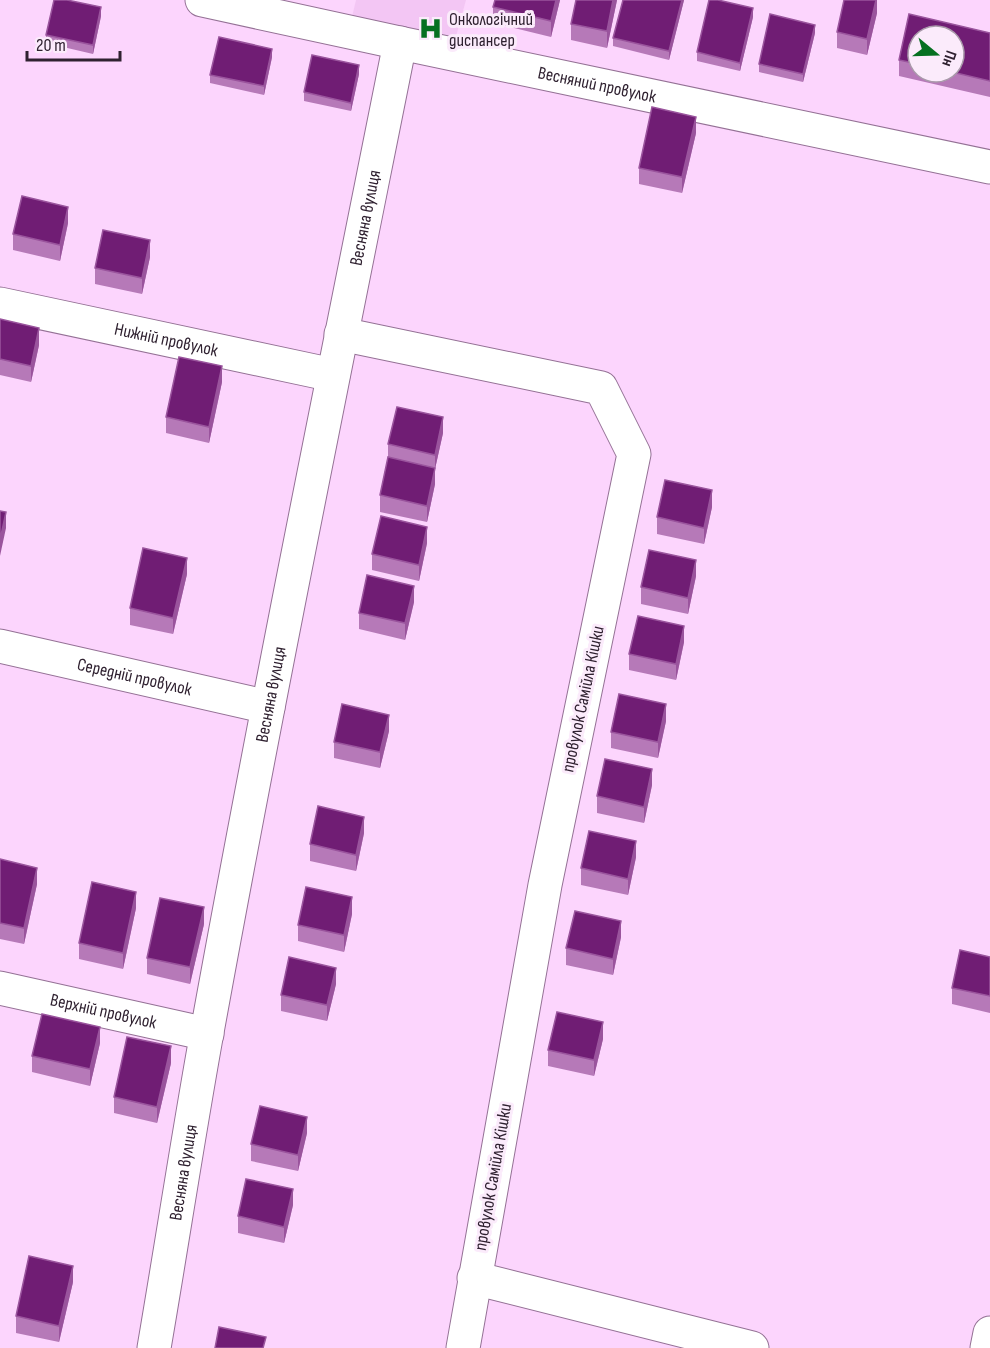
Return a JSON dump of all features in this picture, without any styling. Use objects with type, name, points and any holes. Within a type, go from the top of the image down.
[{"type":"street","name":"Весняний провулок","points":[[202,0],[990,167]]},
{"type":"street","name":"Весняна вулиця","points":[[154,1348],[207,1034],[268,707],[400,43]]},
{"type":"street","name":"Нижній провулок","points":[[0,304],[333,375]]},
{"type":"street","name":"провулок Самійла Кішки","points":[[341,334],[601,388],[634,454],[544,885],[462,1348]]},
{"type":"street","name":"Середній провулок","points":[[0,646],[268,707]]},
{"type":"street","name":"Верхній провулок","points":[[0,988],[207,1034]]},
{"type":"street","points":[[474,1278],[752,1348]]},
{"type":"street","points":[[987,1348],[990,1333]]},
{"type":"shaded area","name":"Онкологічний диспансер","points":[[356,0],[466,0],[455,40],[352,17]]},
{"type":"building","points":[[54,0],[67,0],[101,7],[93,45],[46,35]]},
{"type":"building","points":[[495,0],[556,0],[551,21],[493,7]]},
{"type":"building","points":[[576,0],[613,0],[607,31],[571,24]]},
{"type":"building","points":[[623,0],[682,0],[669,51],[613,38]]},
{"type":"building","points":[[709,0],[753,8],[740,63],[697,52]]},
{"type":"building","points":[[844,0],[876,0],[867,39],[837,32]]},
{"type":"building","points":[[770,14],[815,25],[803,74],[759,64]]},
{"type":"building","points":[[909,14],[952,24],[907,24]]},
{"type":"building","points":[[966,27],[990,33],[990,81],[966,75]]},
{"type":"building","points":[[906,28],[906,61],[899,60]]},
{"type":"building","points":[[219,37],[272,49],[264,86],[210,75]]},
{"type":"building","points":[[312,55],[359,65],[351,103],[304,92]]},
{"type":"building","points":[[652,107],[696,117],[682,177],[639,168]]},
{"type":"building","points":[[22,196],[68,207],[60,245],[13,234]]},
{"type":"building","points":[[103,230],[150,240],[142,278],[95,268]]},
{"type":"building","points":[[0,319],[39,328],[31,366],[0,359]]},
{"type":"building","points":[[179,357],[222,366],[209,427],[166,417]]},
{"type":"building","points":[[397,407],[443,417],[435,455],[388,444]]},
{"type":"building","points":[[388,457],[435,468],[427,506],[380,495]]},
{"type":"building","points":[[665,480],[712,490],[704,528],[657,517]]},
{"type":"building","points":[[0,511],[6,512],[0,540]]},
{"type":"building","points":[[381,516],[427,527],[419,565],[372,554]]},
{"type":"building","points":[[143,548],[187,558],[173,618],[130,608]]},
{"type":"building","points":[[649,550],[696,560],[688,598],[641,587]]},
{"type":"building","points":[[367,575],[414,586],[405,623],[359,613]]},
{"type":"building","points":[[638,616],[684,626],[676,664],[629,654]]},
{"type":"building","points":[[619,694],[666,704],[658,742],[611,732]]},
{"type":"building","points":[[342,704],[389,715],[380,752],[334,742]]},
{"type":"building","points":[[605,759],[652,769],[644,807],[597,796]]},
{"type":"building","points":[[318,806],[364,817],[356,855],[310,844]]},
{"type":"building","points":[[589,831],[636,841],[628,879],[581,868]]},
{"type":"building","points":[[0,859],[37,868],[24,928],[0,923]]},
{"type":"building","points":[[92,882],[136,892],[123,953],[79,943]]},
{"type":"building","points":[[306,887],[352,897],[344,935],[298,925]]},
{"type":"building","points":[[160,898],[204,907],[190,967],[147,958]]},
{"type":"building","points":[[575,911],[621,921],[613,959],[566,948]]},
{"type":"building","points":[[960,950],[990,957],[990,996],[952,988]]},
{"type":"building","points":[[289,957],[336,968],[327,1005],[281,995]]},
{"type":"building","points":[[557,1012],[603,1022],[594,1060],[548,1050]]},
{"type":"building","points":[[42,1014],[100,1027],[90,1069],[32,1056]]},
{"type":"building","points":[[127,1037],[171,1046],[157,1107],[114,1097]]},
{"type":"building","points":[[260,1106],[307,1117],[298,1155],[251,1144]]},
{"type":"building","points":[[246,1179],[293,1189],[284,1227],[238,1216]]},
{"type":"building","points":[[29,1256],[73,1266],[59,1326],[16,1316]]},
{"type":"building","points":[[219,1327],[266,1337],[263,1348],[215,1348]]},
{"type":"place","name":"Онкологічний диспансер","points":[[431,29]]}]
